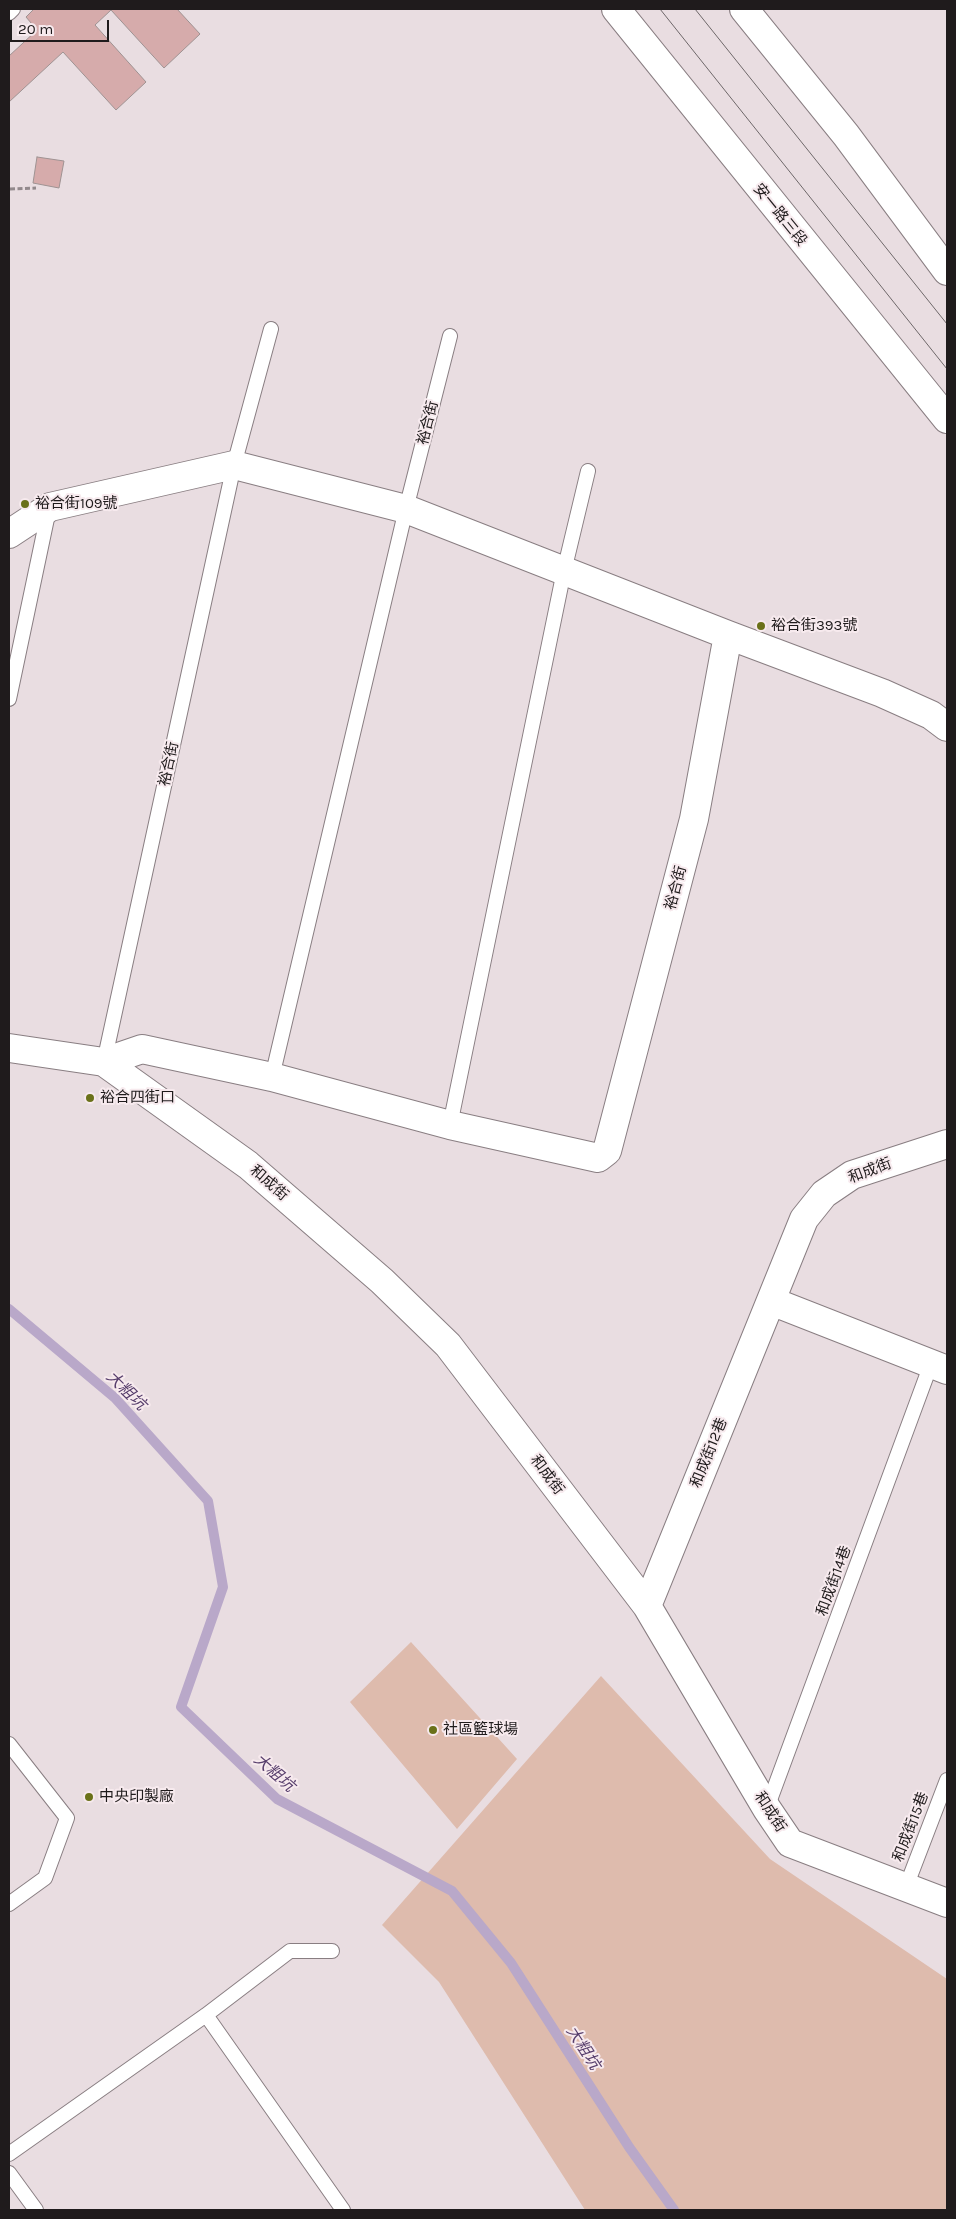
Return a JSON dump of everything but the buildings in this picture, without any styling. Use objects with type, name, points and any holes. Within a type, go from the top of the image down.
[{"type":"street","name":"安一路三段","points":[[616,9],[765,196],[947,418]]},
{"type":"street","points":[[744,9],[846,135],[947,271]]},
{"type":"street","points":[[9,534],[50,507],[234,465],[406,509],[882,693],[931,715],[947,727]]},
{"type":"street","name":"裕合街","points":[[9,1048],[104,1062],[142,1049],[272,1077],[450,1125],[598,1158],[608,1151],[694,819],[728,635]]},
{"type":"street","name":"和成街","points":[[104,1062],[248,1164],[382,1281],[448,1345],[647,1606],[767,1809],[790,1843],[947,1903]]},
{"type":"street","name":"和成街","points":[[771,1301],[804,1219],[824,1194],[852,1175],[947,1144]]},
{"type":"street","points":[[771,1301],[939,1367]]},
{"type":"street","name":"和成街12巷","points":[[647,1606],[771,1301]]},
{"type":"lane","points":[[9,13],[13,9]]},
{"type":"lane","name":"裕合街","points":[[104,1062],[234,465],[271,329]]},
{"type":"lane","name":"裕合街","points":[[272,1077],[406,509],[450,336]]},
{"type":"lane","points":[[450,1125],[564,571],[588,471]]},
{"type":"lane","points":[[9,699],[50,507]]},
{"type":"lane","name":"和成街14巷","points":[[767,1809],[939,1367]]},
{"type":"lane","points":[[9,1744],[67,1818],[45,1878],[9,1904]]},
{"type":"lane","name":"和成街15巷","points":[[906,1887],[947,1780]]},
{"type":"lane","points":[[9,2154],[206,2015],[290,1951],[332,1951]]},
{"type":"lane","points":[[206,2015],[344,2210]]},
{"type":"lane","points":[[9,2173],[36,2210]]},
{"type":"path","points":[[10,189],[36,188]]},
{"type":"shaded area","name":"社區籃球場","points":[[411,1642],[517,1759],[457,1829],[350,1702]]},
{"type":"shaded area","points":[[601,1676],[770,1859],[947,1979],[947,2210],[585,2210],[439,1982],[382,1925]]},
{"type":"waterway","name":"大粗坑","points":[[9,1309],[115,1398],[208,1501],[223,1587],[181,1707],[277,1799],[452,1891],[511,1963],[629,2147],[674,2210]]},
{"type":"tram line","points":[[660,9],[947,369]]},
{"type":"tram line","points":[[695,9],[947,324]]},
{"type":"place","name":"裕合街109號","points":[[25,504]]},
{"type":"place","name":"裕合街393號","points":[[761,626]]},
{"type":"place","name":"裕合四街口","points":[[90,1098]]},
{"type":"place","name":"社區籃球場","points":[[433,1730]]},
{"type":"place","name":"中央印製廠","points":[[89,1797]]}]
